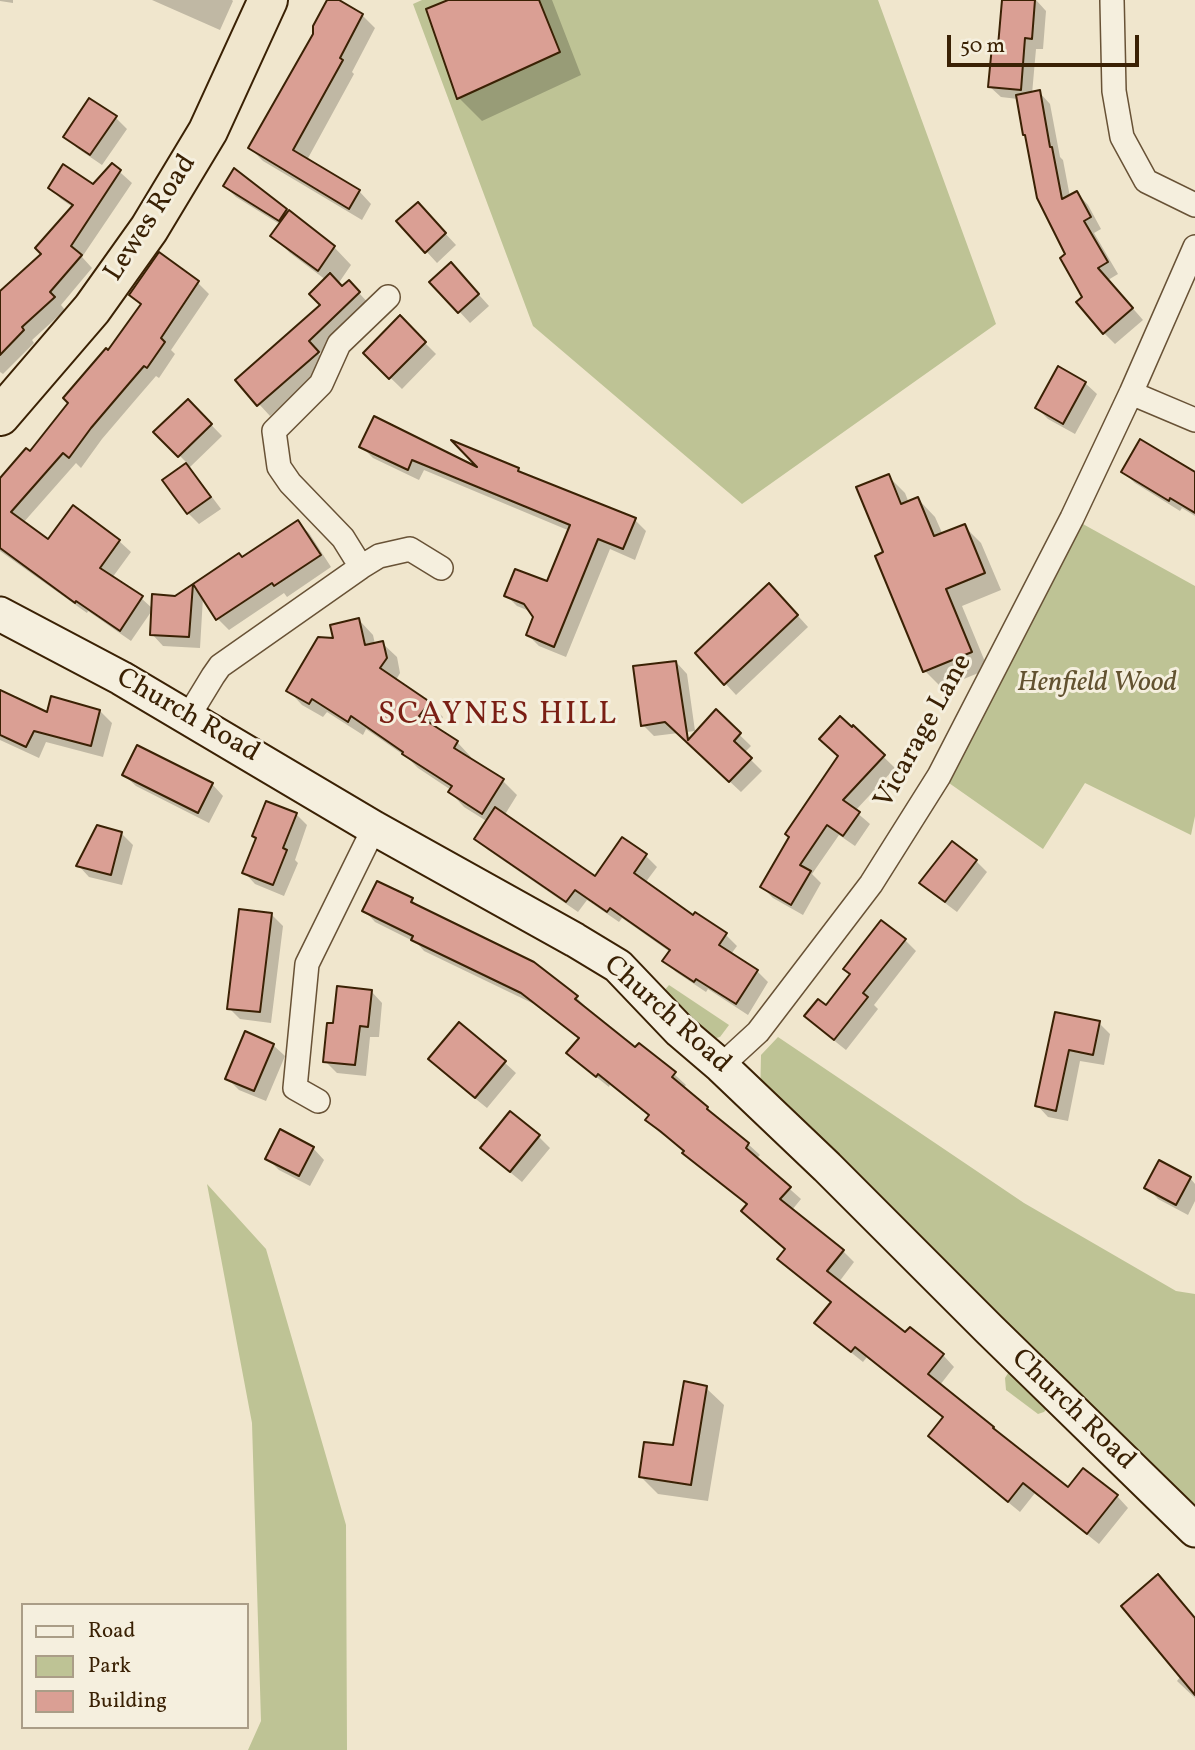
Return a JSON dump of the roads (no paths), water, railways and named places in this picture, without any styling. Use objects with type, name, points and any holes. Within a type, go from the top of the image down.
[{"type":"highway","name":"Lewes Road","points":[[0,416],[92,309],[149,229],[208,131],[268,0]]},
{"type":"street","points":[[1112,1],[1114,91],[1122,137],[1146,180],[1195,205]]},
{"type":"street","name":"Vicarage Lane","points":[[721,1066],[758,1032],[871,884],[939,776],[1072,518],[1195,247]]},
{"type":"street","points":[[361,567],[343,538],[290,483],[279,467],[274,431],[321,384],[339,344],[388,297]]},
{"type":"street","points":[[1131,393],[1195,420]]},
{"type":"street","points":[[188,717],[220,666],[379,556],[410,549],[441,568]]},
{"type":"street","name":"Church Road","points":[[0,614],[121,678],[374,828],[618,966],[680,1031],[721,1066],[827,1167],[1195,1530]]},
{"type":"street","points":[[317,1101],[295,1088],[307,964],[374,828]]},
{"type":"district","name":"SCAYNES HILL","points":[[498,717]]},
{"type":"park label","name":"Henfield Wood","points":[[1097,685]]}]
